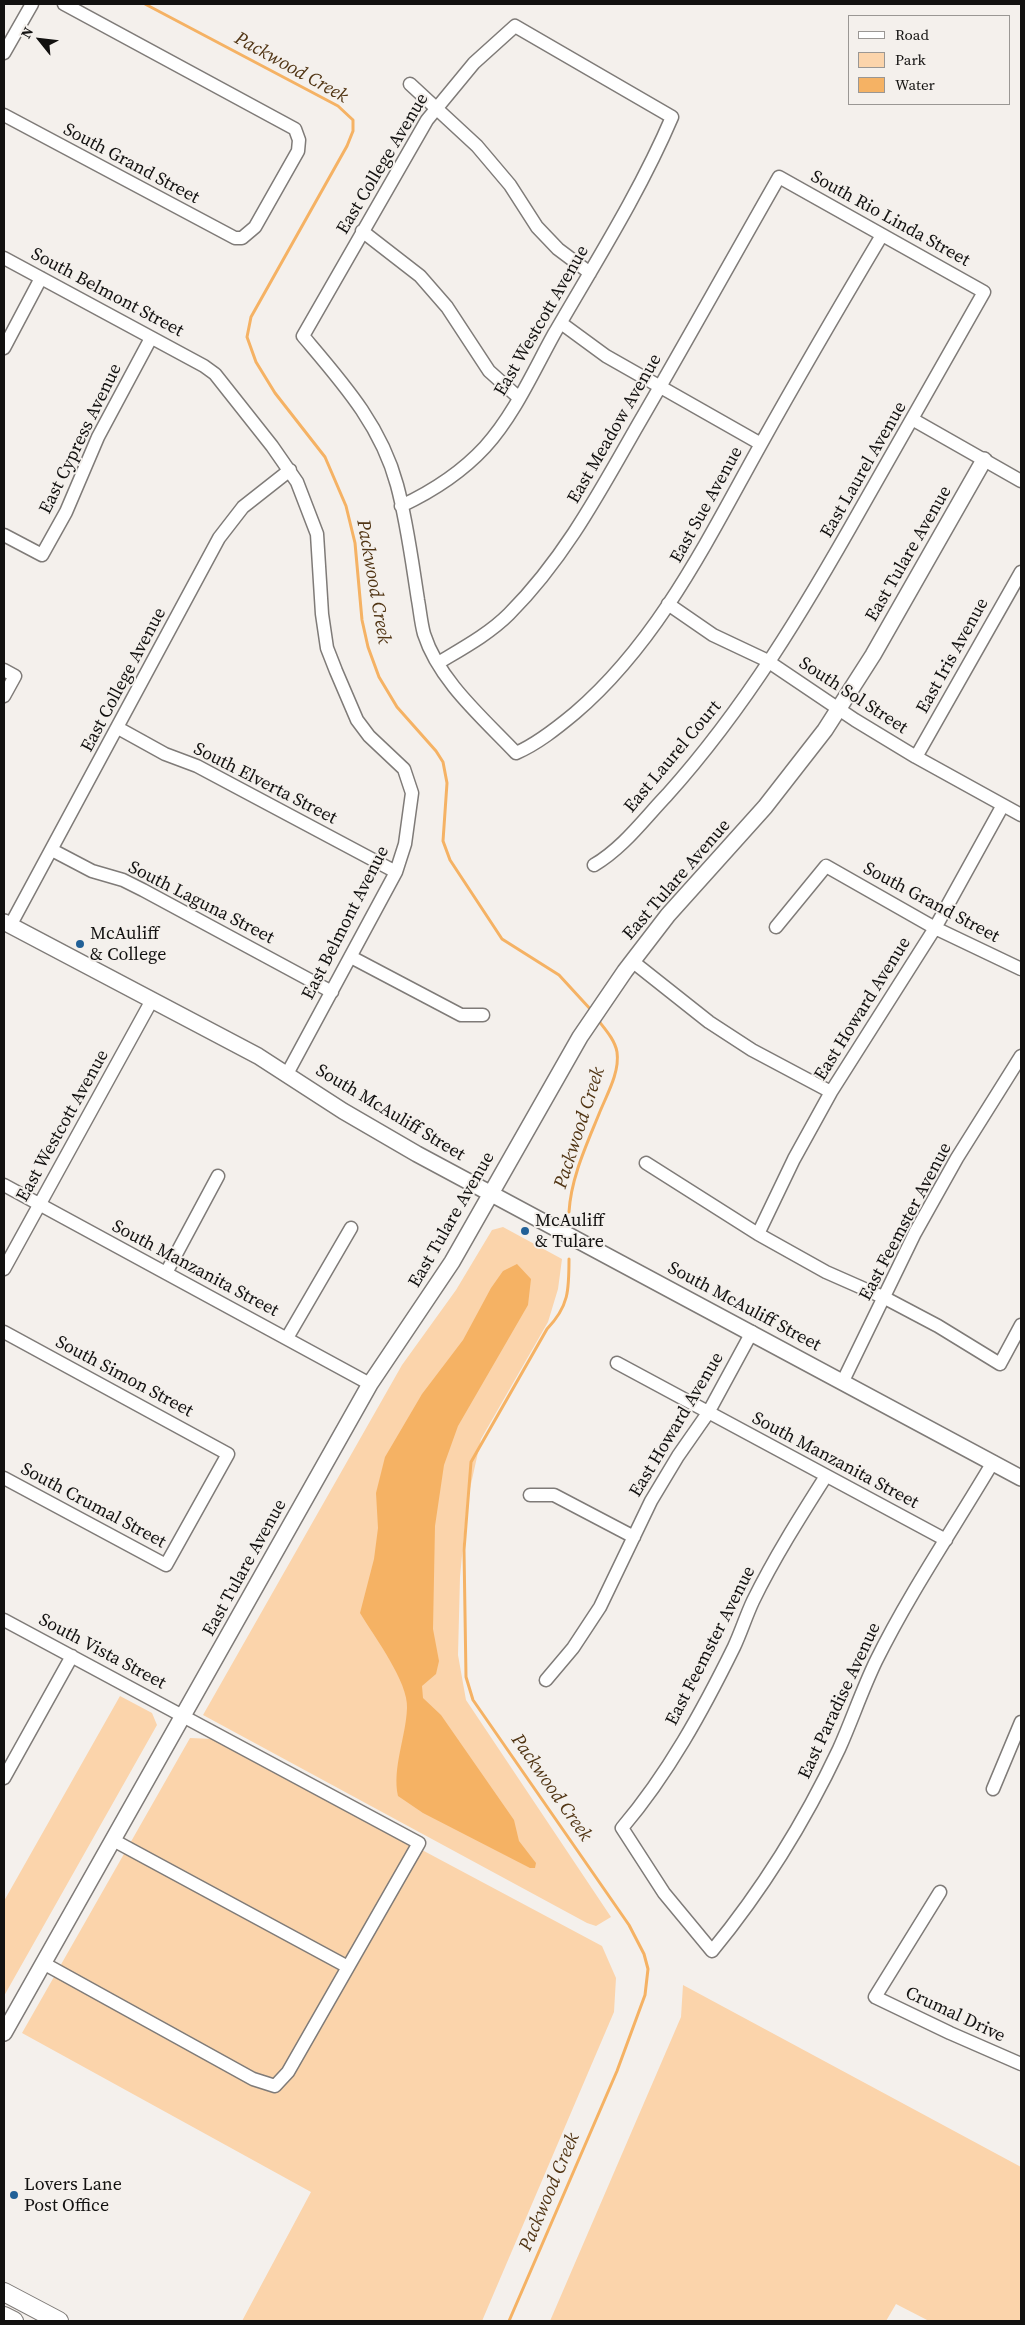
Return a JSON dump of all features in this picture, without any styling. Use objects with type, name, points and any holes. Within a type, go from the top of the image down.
[{"type":"main road","points":[[4,2292],[59,2321]]},
{"type":"main road","points":[[4,2316],[14,2321]]},
{"type":"street","points":[[4,53],[32,4]]},
{"type":"street","name":"South Grand Street","points":[[4,115],[226,235],[242,238],[255,227],[298,150],[299,140],[295,129],[264,110],[64,4]]},
{"type":"street","name":"East College Avenue","points":[[401,506],[397,484],[370,420],[349,389],[303,336],[413,141],[436,108],[474,63],[514,26],[672,117]]},
{"type":"street","points":[[410,84],[477,146],[510,185],[537,227],[558,249],[590,273]]},
{"type":"street","name":"East Westcott Avenue","points":[[401,506],[428,493],[458,473],[485,447],[504,423],[590,273],[658,148],[672,117]]},
{"type":"street","name":"South Rio Linda Street","points":[[778,177],[984,292]]},
{"type":"street","name":"East Meadow Avenue","points":[[438,663],[476,640],[508,615],[544,576],[574,535],[660,388],[778,177]]},
{"type":"street","points":[[362,231],[420,276],[447,307],[489,371],[518,397]]},
{"type":"street","name":"East Sue Avenue","points":[[438,663],[456,689],[516,753],[558,727],[592,697],[623,664],[668,604],[704,549],[761,444],[882,235]]},
{"type":"street","name":"South Belmont Street","points":[[4,258],[193,360],[214,374],[290,470],[297,482],[317,534],[322,614],[328,648],[336,672],[357,720],[368,736],[404,769],[410,781]]},
{"type":"street","points":[[4,348],[41,278]]},
{"type":"street","name":"East Laurel Avenue","points":[[770,663],[810,598],[984,292]]},
{"type":"street","points":[[561,323],[606,356],[761,444]]},
{"type":"street","name":"East Cypress Avenue","points":[[4,535],[42,555],[66,512],[98,437],[151,338]]},
{"type":"street","points":[[912,419],[1021,481]]},
{"type":"street","name":"East Tulare Avenue","points":[[4,2033],[370,1384],[443,1275],[589,1023],[632,961],[678,904],[786,781],[839,709],[888,630],[984,460]]},
{"type":"street","name":"East College Avenue","points":[[7,924],[52,850],[219,538],[231,521],[256,496],[290,470]]},
{"type":"street","points":[[401,506],[424,634],[438,663]]},
{"type":"street","name":"East Iris Avenue","points":[[916,757],[1021,572]]},
{"type":"street","name":"South Sol Street","points":[[668,604],[713,635],[770,663],[916,757],[1021,815]]},
{"type":"street","name":"East Laurel Court","points":[[594,865],[611,855],[682,778],[722,729],[770,663]]},
{"type":"street","points":[[4,696],[9,673]]},
{"type":"street","name":"South Elverta Street","points":[[118,728],[165,754],[197,766],[396,872]]},
{"type":"street","name":"East Belmont Avenue","points":[[287,1074],[396,872],[405,844],[412,802],[410,781]]},
{"type":"street","name":"East Howard Avenue","points":[[758,1234],[794,1159],[831,1092],[935,928],[1003,805]]},
{"type":"street","name":"South Laguna Street","points":[[52,850],[92,871],[136,887],[332,992]]},
{"type":"street","name":"South Grand Street","points":[[776,927],[826,866],[935,928],[1021,969]]},
{"type":"street","name":"South McAuliff Street","points":[[7,924],[287,1074],[384,1136],[1021,1478]]},
{"type":"street","points":[[351,957],[461,1015],[483,1015]]},
{"type":"street","points":[[632,961],[709,1022],[752,1050],[831,1092]]},
{"type":"street","name":"East Westcott Avenue","points":[[4,1270],[152,1000]]},
{"type":"street","name":"East Feemster Avenue","points":[[843,1381],[915,1233],[952,1166],[1021,1056]]},
{"type":"street","points":[[646,1163],[758,1234],[826,1272],[885,1298],[938,1326],[1000,1364],[1021,1325]]},
{"type":"street","points":[[166,1273],[218,1176]]},
{"type":"street","name":"South Manzanita Street","points":[[4,1185],[370,1384]]},
{"type":"street","points":[[287,1338],[351,1228]]},
{"type":"street","name":"South Simon Street","points":[[4,1332],[228,1454],[166,1565]]},
{"type":"street","name":"East Howard Avenue","points":[[546,1680],[573,1648],[600,1608],[651,1501],[678,1456],[708,1413],[752,1332]]},
{"type":"street","name":"South Manzanita Street","points":[[617,1364],[946,1540]]},
{"type":"street","name":"East Paradise Avenue","points":[[712,1951],[742,1914],[785,1850],[839,1748],[875,1662],[914,1590],[993,1462]]},
{"type":"street","name":"East Feemster Avenue","points":[[712,1951],[664,1893],[622,1828],[648,1795],[688,1732],[730,1653],[753,1601],[787,1539],[826,1476]]},
{"type":"street","name":"South Crumal Street","points":[[4,1478],[166,1565]]},
{"type":"street","points":[[530,1495],[554,1495],[634,1537]]},
{"type":"street","name":"South Vista Street","points":[[4,1620],[419,1842],[348,1968]]},
{"type":"street","points":[[4,1778],[72,1656]]},
{"type":"street","points":[[993,1789],[1021,1722]]},
{"type":"street","points":[[43,1963],[253,2080],[275,2086],[288,2072],[348,1968],[113,1840]]},
{"type":"street","name":"Crumal Drive","points":[[940,1892],[875,1997],[950,2034],[1021,2064]]},
{"type":"green space","points":[[503,1227],[562,1259],[558,1289],[548,1322],[481,1439],[467,1502],[460,1577],[458,1655],[466,1700],[611,1917],[596,1926],[587,1923],[203,1715],[402,1365],[456,1290],[492,1230]]},
{"type":"green space","points":[[120,1696],[152,1713],[157,1725],[4,1996],[4,1901]]},
{"type":"green space","points":[[190,1738],[214,1739],[602,1946],[616,1978],[614,2012],[482,2321],[242,2321],[311,2192],[22,2033]]},
{"type":"green space","points":[[683,1985],[1021,2167],[1021,2321],[929,2321],[896,2304],[886,2321],[550,2321],[681,2017]]},
{"type":"water","points":[[517,1264],[531,1279],[528,1305],[458,1426],[444,1465],[435,1526],[433,1629],[439,1661],[436,1674],[422,1686],[423,1698],[441,1715],[514,1820],[519,1841],[536,1863],[535,1868],[530,1868],[423,1813],[398,1796],[397,1775],[406,1719],[406,1698],[397,1673],[360,1613],[374,1559],[378,1528],[376,1493],[385,1457],[422,1394],[463,1340],[491,1288],[503,1271]]},
{"type":"waterway","name":"Packwood Creek","points":[[145,4],[338,106],[353,120],[353,131],[347,146],[251,317],[247,337],[256,362],[275,393],[325,457],[346,506],[355,543],[362,620],[368,647],[379,677],[397,707],[436,751],[443,762],[447,783],[443,841],[450,860],[502,939],[559,975],[592,1011]]},
{"type":"waterway","name":"Packwood Creek","points":[[569,1212],[570,1199],[580,1162],[612,1084],[616,1068],[616,1048],[598,1020]]},
{"type":"waterway","name":"Packwood Creek","points":[[509,2321],[617,2071],[645,1995],[648,1969],[644,1954],[629,1925],[473,1700],[466,1677],[464,1550],[471,1462],[547,1329],[564,1305],[569,1280],[569,1259]]},
{"type":"place","name":"McAuliff & College","points":[[80,944]]},
{"type":"place","name":"McAuliff & Tulare","points":[[525,1231]]},
{"type":"place","name":"Lovers Lane Post Office","points":[[14,2195]]}]
